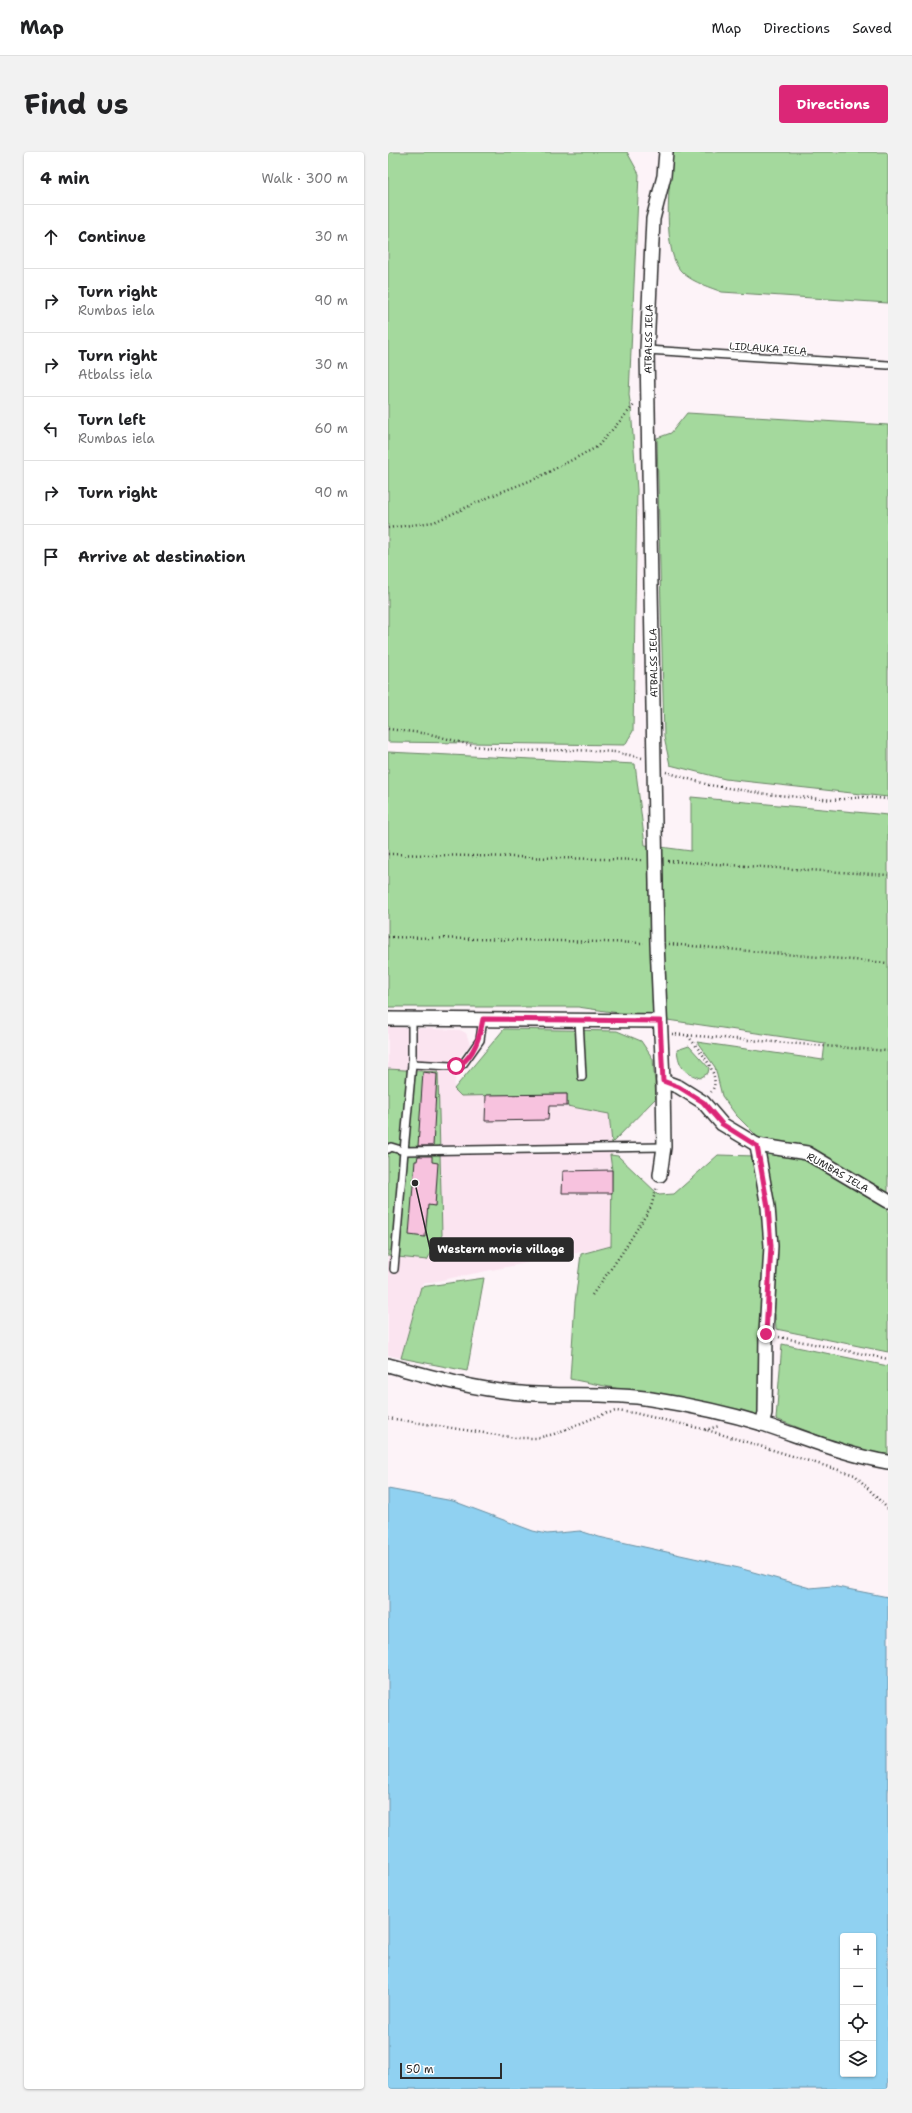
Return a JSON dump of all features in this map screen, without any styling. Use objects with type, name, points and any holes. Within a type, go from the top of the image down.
[{"type":"street","name":"ATBALSS IELA","points":[[660,1175],[664,1147],[663,1081],[657,943],[657,860],[653,760],[654,730],[648,435],[650,406],[647,350],[653,218],[664,176],[666,152]]},
{"type":"street","points":[[388,1019],[579,1020],[660,1027]]},
{"type":"street","name":"RUMBAS IELA","points":[[663,1081],[679,1087],[703,1102],[722,1124],[757,1146],[807,1153],[888,1201]]},
{"type":"street","points":[[757,1146],[768,1207],[771,1246],[766,1334],[765,1413],[762,1424]]},
{"type":"street","points":[[388,1365],[435,1379],[521,1393],[607,1395],[650,1398],[695,1407],[762,1424],[866,1458],[888,1462]]},
{"type":"lane","name":"LIDLAUKA IELA","points":[[647,350],[888,365]]},
{"type":"lane","points":[[394,1269],[412,1064],[412,1019]]},
{"type":"lane","points":[[412,1064],[451,1066],[462,1064],[480,1040],[483,1019]]},
{"type":"lane","points":[[579,1020],[582,1077]]},
{"type":"lane","points":[[388,1149],[391,1147],[404,1151],[664,1147]]},
{"type":"path","points":[[388,528],[434,522],[496,494],[537,478],[597,447],[648,390]]},
{"type":"path","points":[[388,730],[430,734],[474,746],[515,751],[575,750],[616,752],[653,760],[666,773],[716,786],[766,794],[833,800],[864,797],[888,799]]},
{"type":"path","points":[[388,854],[657,860],[888,875]]},
{"type":"path","points":[[388,937],[657,943],[888,962]]},
{"type":"path","points":[[660,1027],[688,1036],[888,1051]]},
{"type":"path","points":[[688,1036],[713,1072],[713,1089],[703,1102]]},
{"type":"path","points":[[592,1295],[622,1253],[651,1207],[660,1175]]},
{"type":"path","points":[[766,1334],[801,1343],[888,1359]]},
{"type":"path","points":[[388,1418],[516,1438],[537,1438],[554,1434],[601,1415],[616,1411],[634,1413],[707,1430],[855,1475],[888,1509]]},
{"type":"shaded area","points":[[388,1027],[460,1030],[466,1033],[470,1044],[457,1060],[454,1089],[461,1096],[567,1094],[567,1106],[609,1114],[612,1143],[611,1246],[422,1284],[401,1358],[388,1355]]},
{"type":"green space","points":[[388,152],[627,152],[639,174],[629,395],[637,490],[633,731],[625,745],[388,742]]},
{"type":"green space","points":[[672,152],[888,152],[888,303],[722,292],[688,277],[677,264],[672,251],[669,234],[668,216]]},
{"type":"green space","points":[[687,413],[888,425],[888,797],[725,779],[670,765],[664,737],[657,438],[671,433]]},
{"type":"green space","points":[[388,752],[635,764],[645,845],[691,851],[691,797],[888,815],[888,1352],[776,1329],[775,1314],[761,1313],[758,1417],[570,1379],[575,1302],[581,1254],[611,1246],[612,1170],[610,1155],[618,1156],[659,1195],[674,1194],[718,1155],[756,1156],[755,1134],[736,1115],[722,1096],[715,1067],[697,1042],[823,1060],[825,1043],[578,1007],[388,1007]]},
{"type":"green space","points":[[504,1029],[617,1031],[641,1041],[653,1059],[656,1098],[612,1143],[609,1114],[567,1106],[567,1094],[461,1096],[454,1089]]},
{"type":"green space","points":[[689,1046],[709,1068],[708,1073],[700,1078],[686,1071],[679,1061],[677,1050]]},
{"type":"green space","points":[[388,1069],[438,1072],[442,1235],[427,1260],[388,1256]]},
{"type":"green space","points":[[484,1278],[467,1371],[401,1358],[421,1287]]},
{"type":"green space","points":[[782,1344],[888,1366],[888,1456],[843,1445],[776,1419]]},
{"type":"water","points":[[388,1489],[453,1501],[533,1531],[547,1534],[580,1531],[599,1537],[739,1568],[810,1588],[832,1586],[888,1597],[888,2089],[388,2089]]},
{"type":"building","points":[[423,1072],[437,1074],[433,1146],[418,1146]]},
{"type":"building","points":[[567,1094],[567,1106],[549,1106],[548,1120],[485,1121],[486,1095]]},
{"type":"building","points":[[418,1156],[432,1156],[432,1162],[438,1163],[435,1206],[428,1205],[425,1237],[409,1235],[415,1161],[417,1161]]},
{"type":"building","points":[[612,1170],[612,1193],[562,1193],[563,1171]]},
{"type":"place","name":"Western movie village","points":[[415,1183]]},
{"type":"route","points":[[456,1066],[462,1064],[480,1040],[483,1019],[660,1021],[663,1081],[679,1087],[703,1102],[722,1124],[757,1146],[761,1160],[768,1207],[771,1246],[766,1334]]}]
